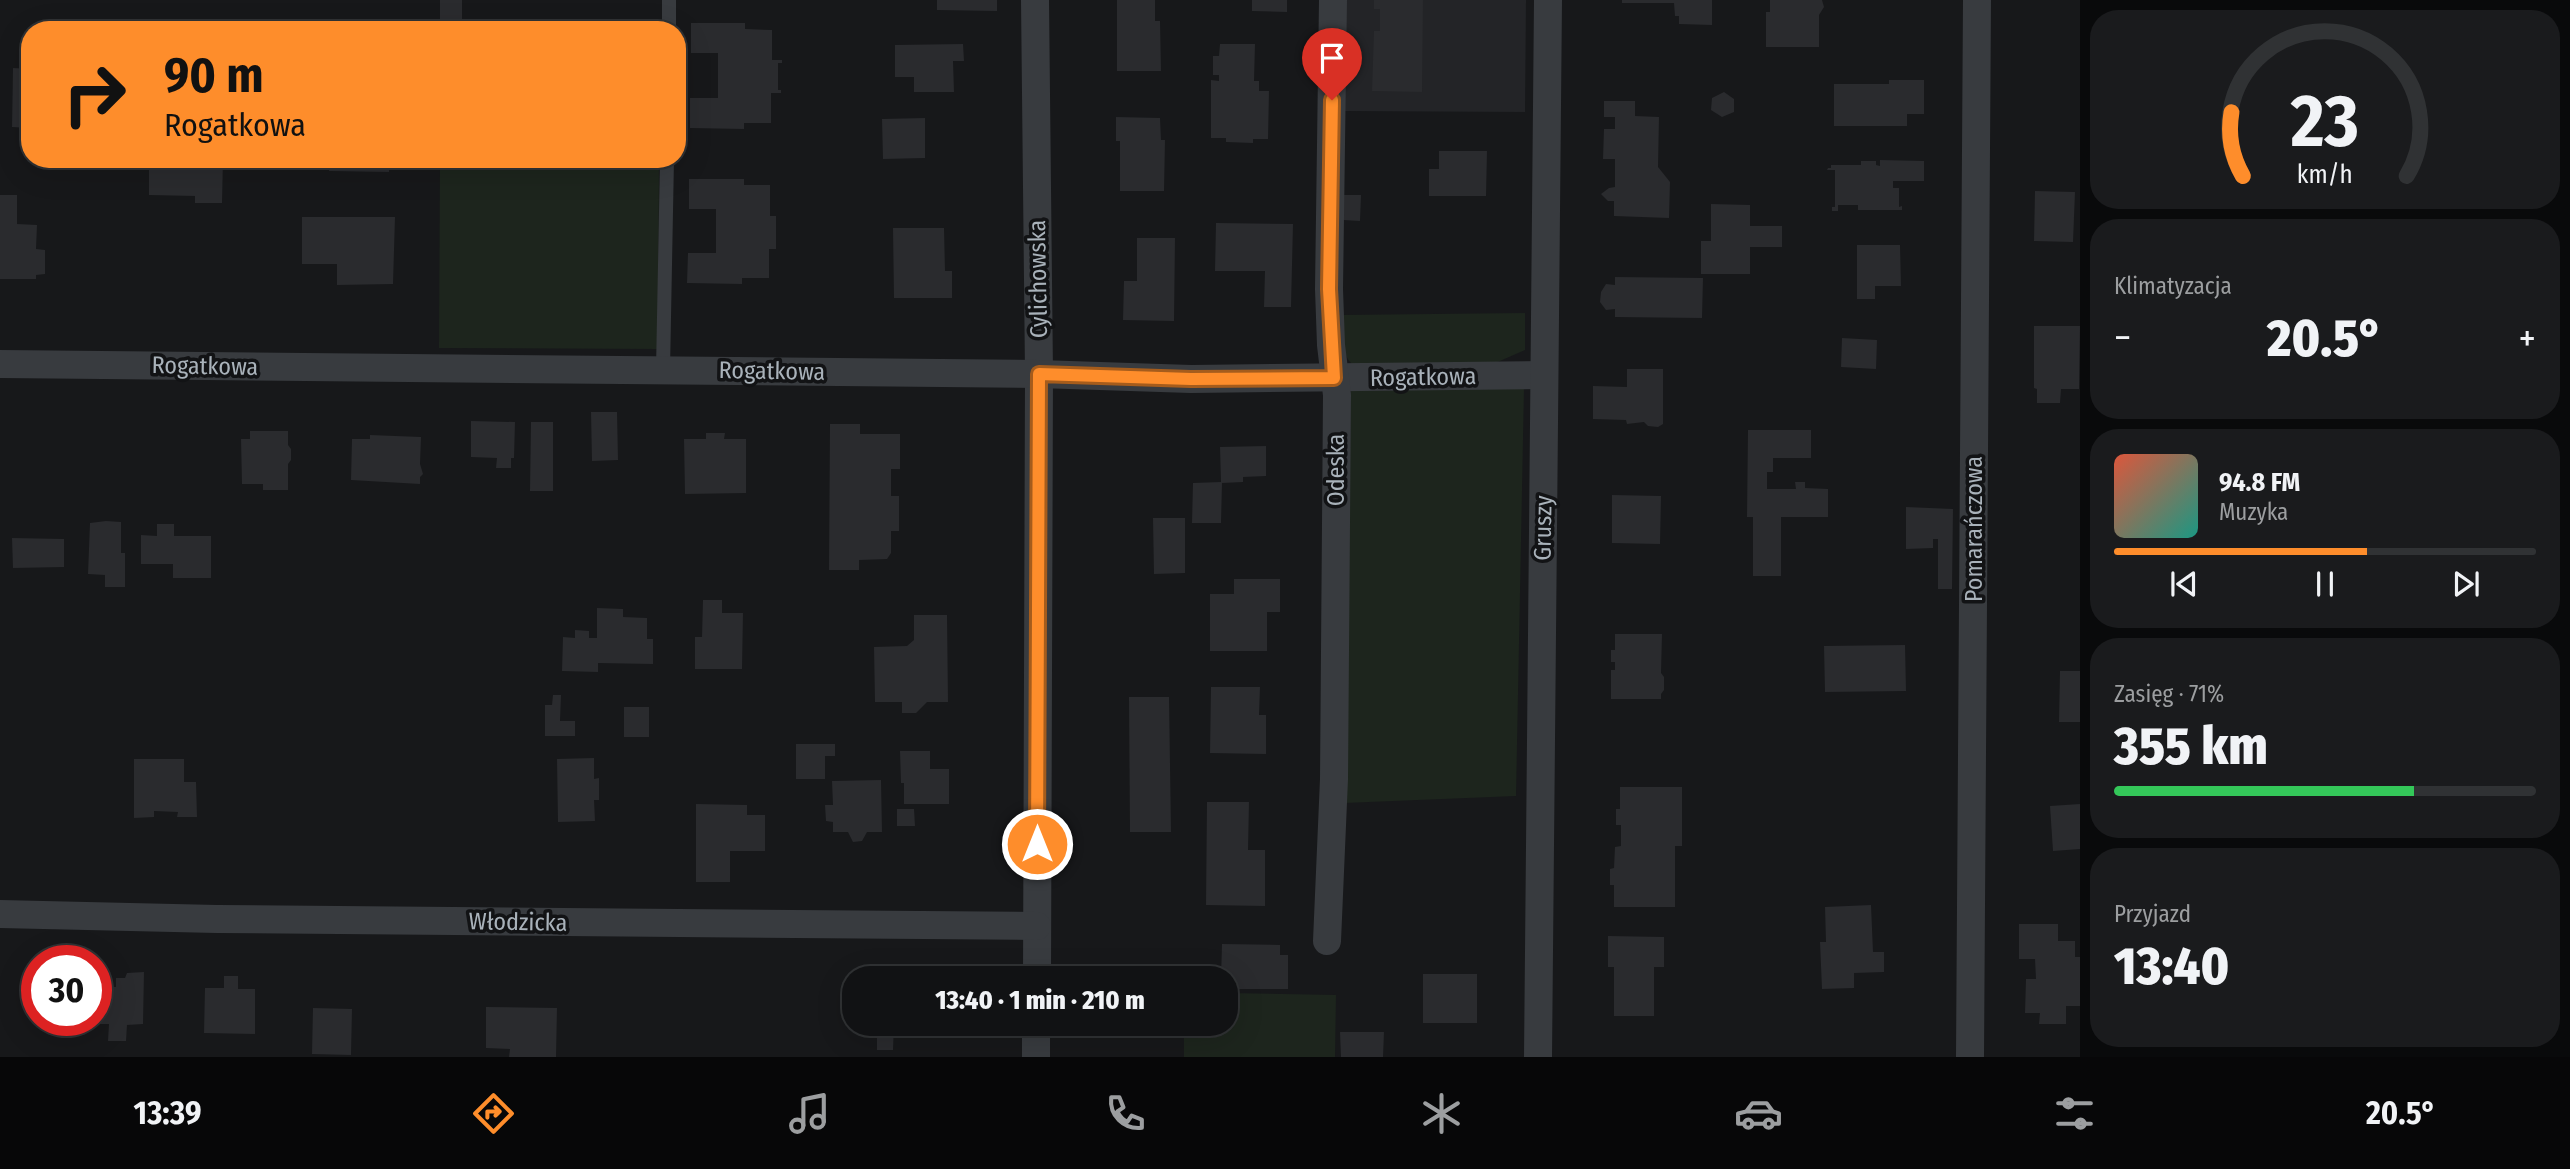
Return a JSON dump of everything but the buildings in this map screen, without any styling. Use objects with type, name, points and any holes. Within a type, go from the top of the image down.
[{"type":"street","name":"Cylichowska","points":[[1035,0],[1039,374],[1037,966]]},
{"type":"street","name":"Odeska","points":[[1327,941],[1334,779],[1337,409],[1329,289],[1332,0]]},
{"type":"street","name":"Gruszy","points":[[1538,1057],[1548,0]]},
{"type":"street","name":"Pomarańczowa","points":[[1970,1057],[1977,0]]},
{"type":"street","name":"Rogatkowa","points":[[0,364],[1039,374],[1191,379],[1544,375]]},
{"type":"street","name":"Włodzicka","points":[[0,914],[231,919],[1037,926]]},
{"type":"street","points":[[1036,1057],[1037,1036]]},
{"type":"lane","points":[[669,0],[669,21]]},
{"type":"lane","points":[[663,370],[667,168]]},
{"type":"shaded area","points":[[1343,0],[1526,0],[1525,112],[1341,111]]},
{"type":"shaded area","points":[[440,168],[659,168],[658,349],[439,348]]},
{"type":"shaded area","points":[[1525,313],[1525,350],[1493,364],[1357,368],[1347,357],[1342,344],[1340,315]]},
{"type":"shaded area","points":[[1524,388],[1516,796],[1344,803],[1351,391]]},
{"type":"shaded area","points":[[1238,993],[1336,995],[1335,1057],[1184,1057],[1184,1036],[1238,1036]]},
{"type":"route","points":[[1037,844],[1039,374],[1191,379],[1334,378],[1329,289],[1332,100]]}]
